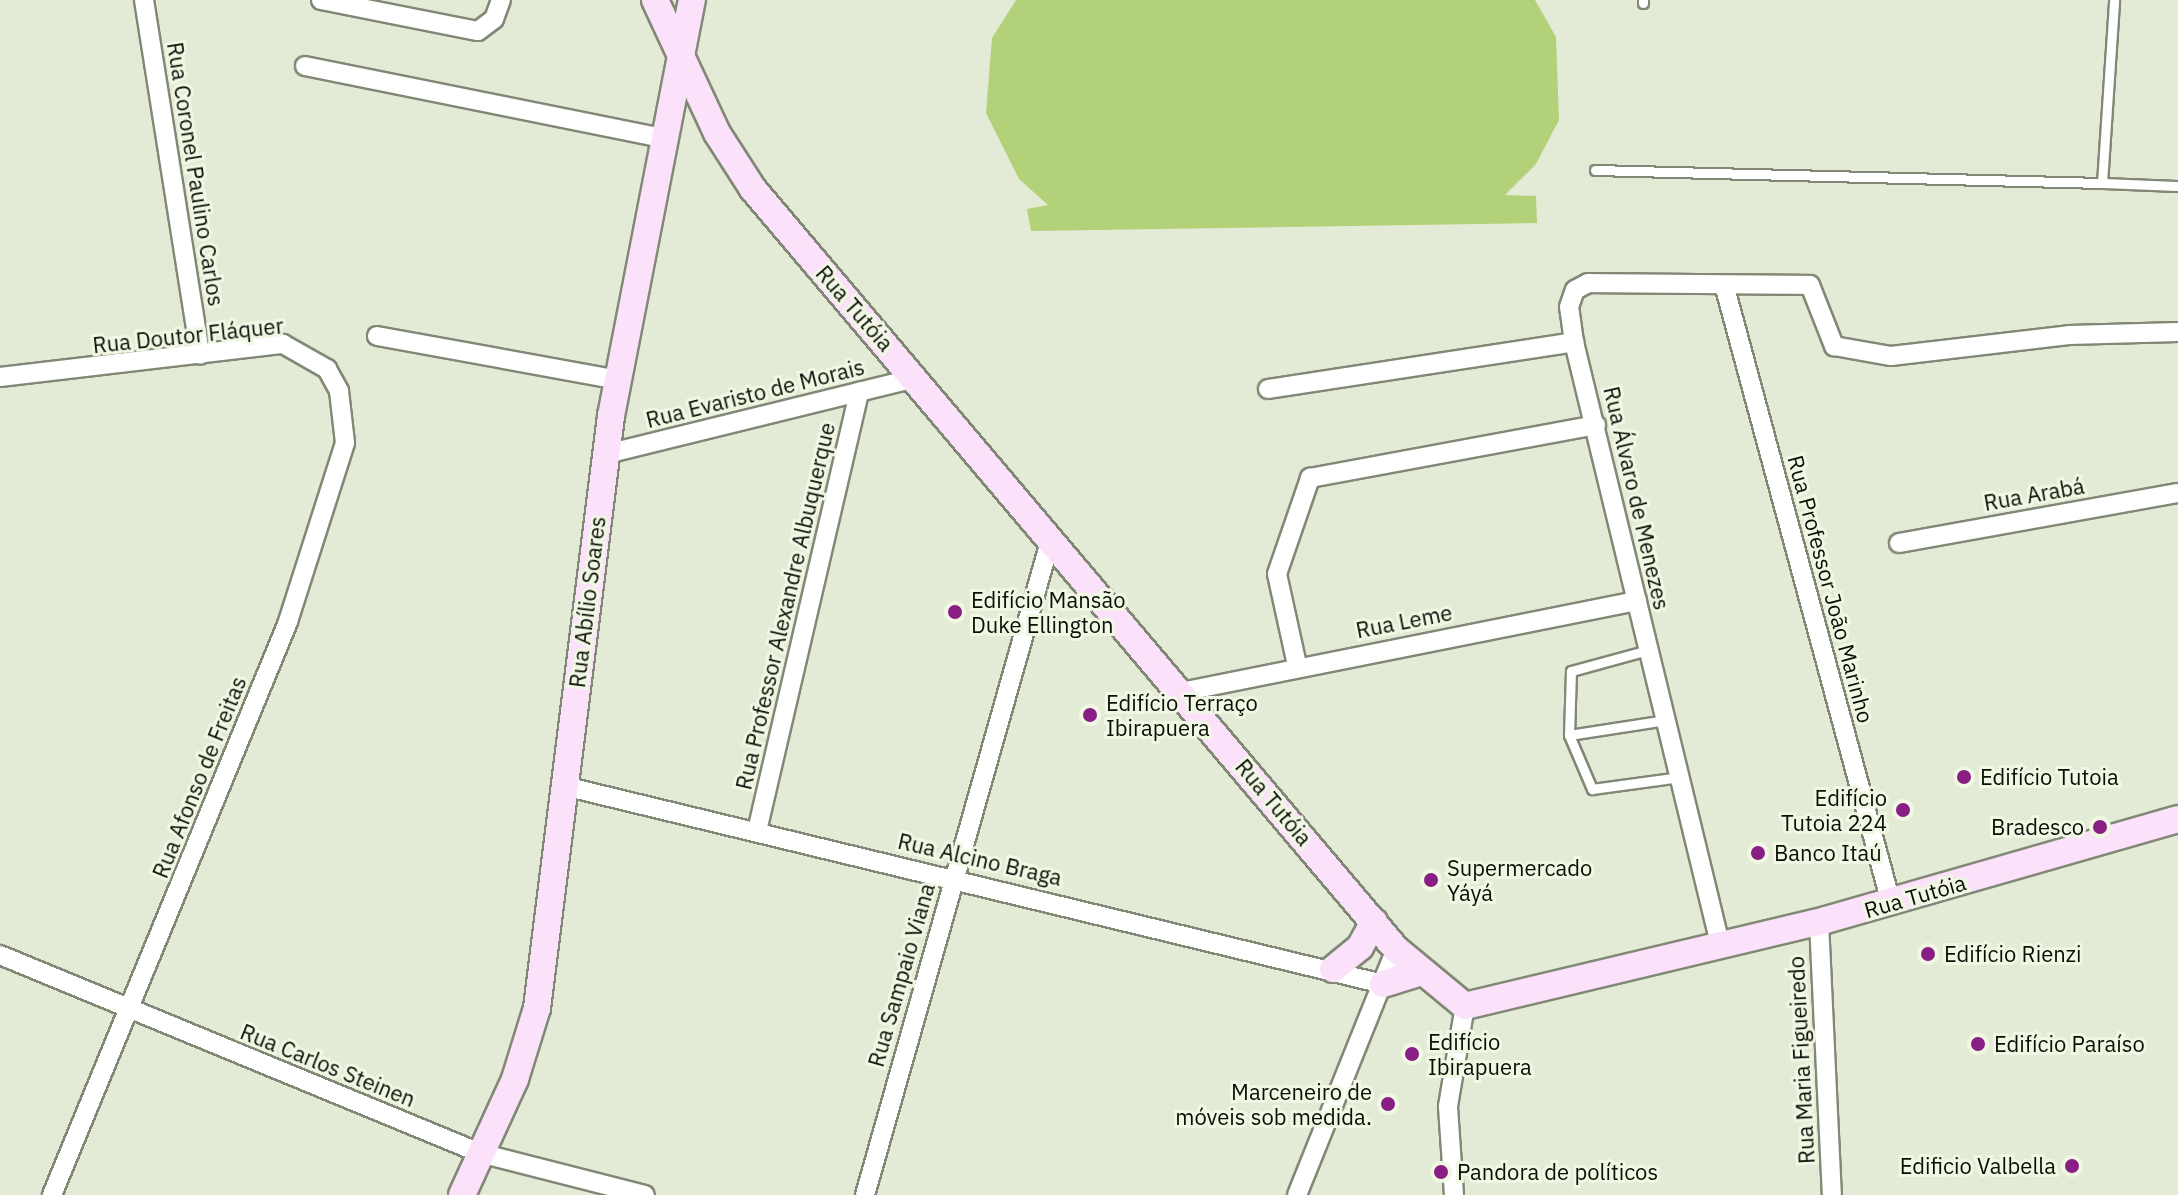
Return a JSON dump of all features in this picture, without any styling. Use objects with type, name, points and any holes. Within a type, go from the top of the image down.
[{"type":"street","name":"Rua Coronel Paulino Carlos","points":[[144,0],[200,355]]},
{"type":"street","points":[[321,0],[478,31],[494,19],[501,0]]},
{"type":"street","name":"Rua Tutóia","points":[[655,0],[685,53],[717,133],[753,189],[1396,949],[1465,1006],[1721,948],[1891,903],[2178,819]]},
{"type":"street","name":"Rua Abílio Soares","points":[[462,1195],[515,1079],[537,1008],[606,454],[663,138],[685,53],[692,0]]},
{"type":"street","points":[[305,66],[663,138]]},
{"type":"street","name":"Rua Álvaro de Menezes","points":[[1721,948],[1574,342],[1569,307],[1575,290],[1588,283],[1725,288],[1810,285],[1834,346],[1891,356],[2069,335],[2178,332]]},
{"type":"street","name":"Rua Professor João Marinho","points":[[1725,288],[1891,903]]},
{"type":"street","points":[[377,336],[618,380]]},
{"type":"street","points":[[1268,389],[1574,342]]},
{"type":"street","name":"Rua Doutor Fláquer","points":[[0,377],[283,344],[327,369]]},
{"type":"street","name":"Rua Afonso de Freitas","points":[[52,1195],[288,622],[345,443],[339,391],[327,369]]},
{"type":"street","name":"Rua Evaristo de Morais","points":[[606,454],[915,378]]},
{"type":"street","name":"Rua Professor Alexandre Albuquerque","points":[[757,831],[859,392]]},
{"type":"street","points":[[1297,665],[1277,574],[1310,478],[1596,425]]},
{"type":"street","name":"Rua Arabá","points":[[1899,543],[2178,493]]},
{"type":"street","name":"Rua Sampaio Viana","points":[[865,1195],[1051,538]]},
{"type":"street","name":"Rua Leme","points":[[1181,692],[1297,665],[1637,601]]},
{"type":"street","name":"Rua Alcino Braga","points":[[564,786],[953,877],[1333,969],[1383,984]]},
{"type":"street","points":[[1333,969],[1360,947],[1374,922]]},
{"type":"street","name":"Rua Maria Figueiredo","points":[[1819,922],[1832,1195]]},
{"type":"street","points":[[1297,1195],[1396,949]]},
{"type":"street","name":"Rua Carlos Steinen","points":[[0,955],[480,1153],[645,1195]]},
{"type":"street","points":[[1383,984],[1422,972]]},
{"type":"street","points":[[1454,1195],[1448,1106],[1465,1006]]},
{"type":"lane","points":[[2102,183],[2114,0]]},
{"type":"lane","points":[[1595,170],[2178,186]]},
{"type":"lane","points":[[1648,650],[1571,671],[1569,735],[1592,789],[1680,777]]},
{"type":"lane","points":[[1569,735],[1666,720]]},
{"type":"green space","points":[[1016,0],[1535,0],[1556,37],[1559,120],[1536,164],[1505,195],[1536,196],[1537,223],[1031,231],[1027,209],[1048,205],[1019,179],[986,113],[992,38]]},
{"type":"place","name":"Edifício Mansão Duke Ellington","points":[[955,612]]},
{"type":"place","name":"Edifício Terraço Ibirapuera","points":[[1090,715]]},
{"type":"place","name":"Edifício Tutoia","points":[[1964,777]]},
{"type":"place","name":"Edifício Tutoia 224","points":[[1903,810]]},
{"type":"place","name":"Bradesco","points":[[2100,827]]},
{"type":"place","name":"Banco Itaú","points":[[1758,853]]},
{"type":"place","name":"Supermercado Yáyá","points":[[1431,880]]},
{"type":"place","name":"Edifício Rienzi","points":[[1928,954]]},
{"type":"place","name":"Edifício Paraíso","points":[[1978,1044]]},
{"type":"place","name":"Edifício Ibirapuera","points":[[1412,1054]]},
{"type":"place","name":"Marceneiro de móveis sob medida.","points":[[1388,1104]]},
{"type":"place","name":"Edificio Valbella","points":[[2072,1166]]},
{"type":"place","name":"Pandora de políticos","points":[[1441,1172]]}]
